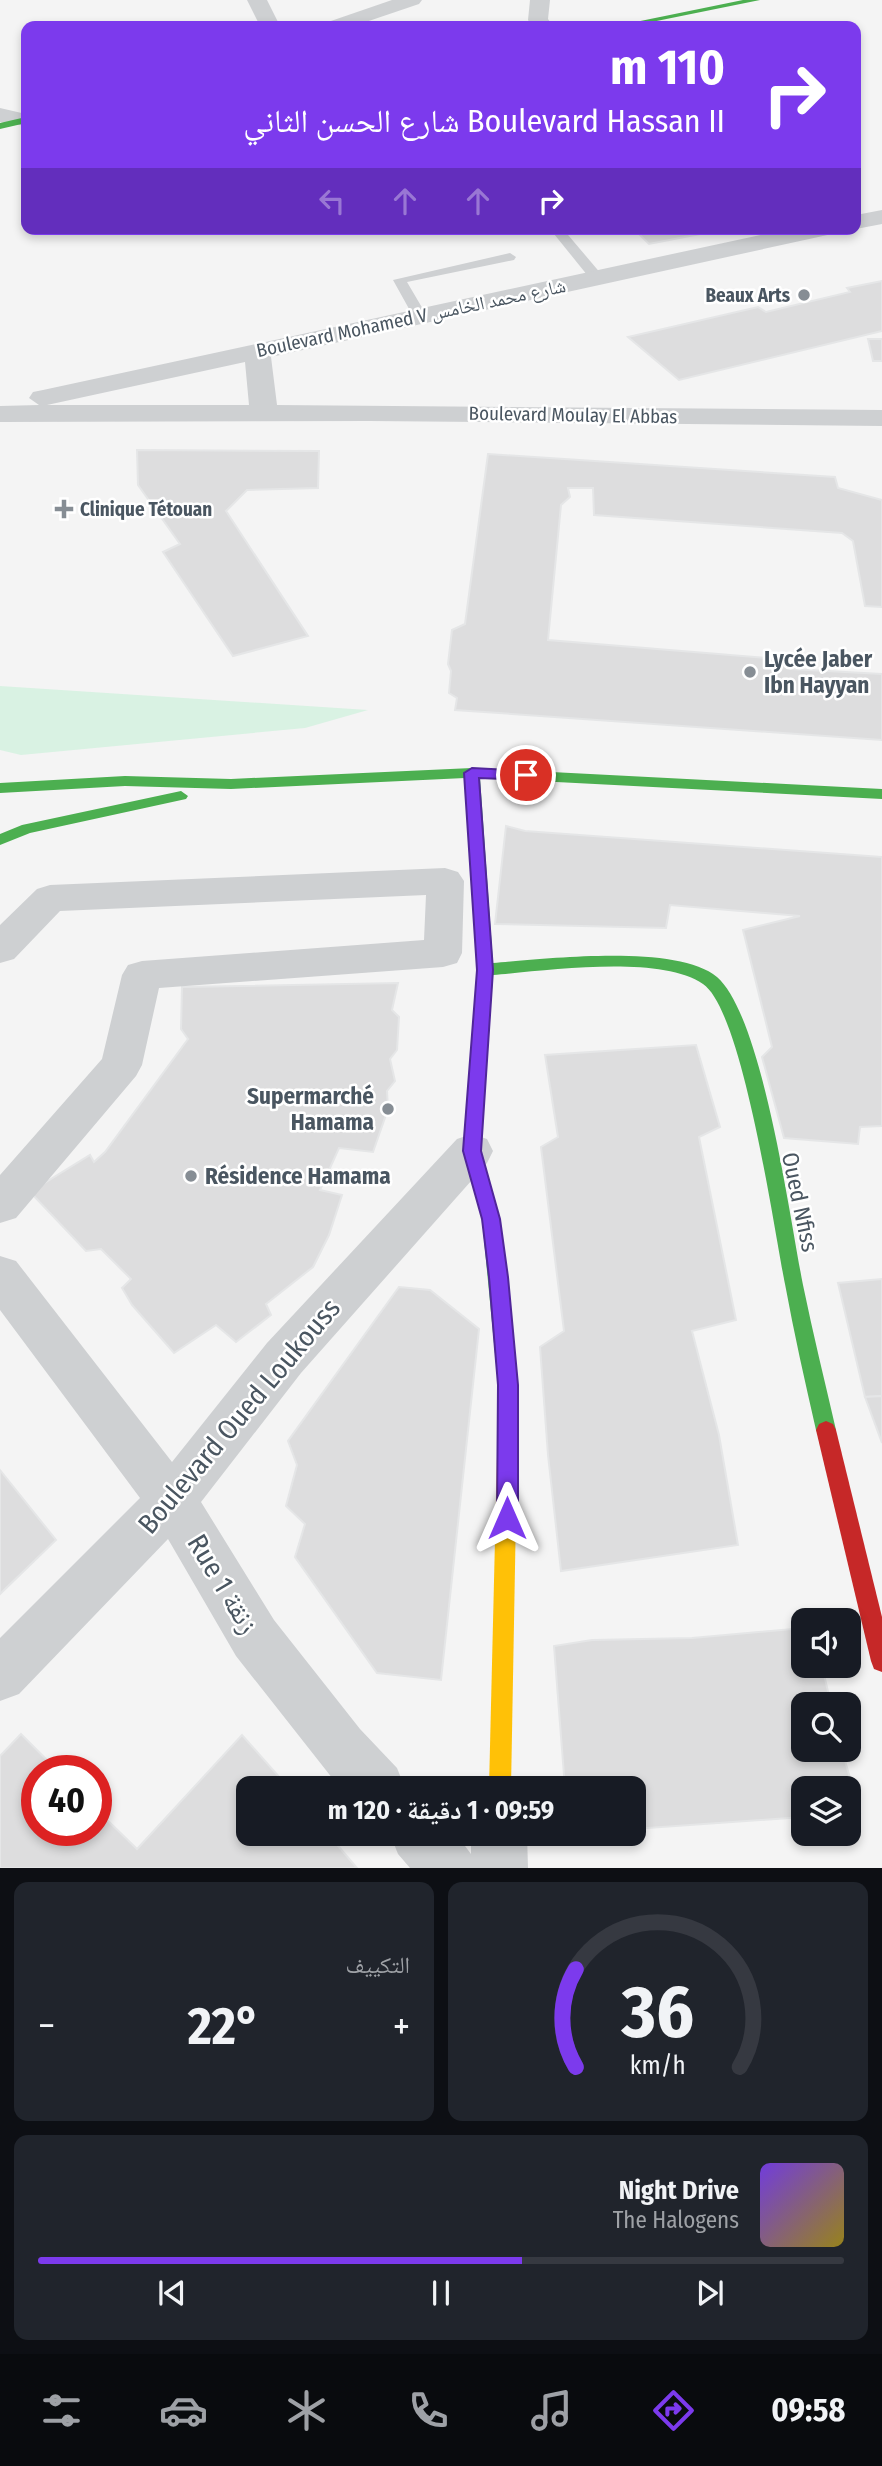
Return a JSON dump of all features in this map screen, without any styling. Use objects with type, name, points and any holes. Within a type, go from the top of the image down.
[{"type":"street","points":[[350,21],[412,0]]},
{"type":"street","points":[[539,21],[540,0]]},
{"type":"street","points":[[646,21],[756,0]]},
{"type":"street","points":[[264,2],[269,21]]},
{"type":"street","points":[[0,115],[21,119]]},
{"type":"street","points":[[0,126],[21,121]]},
{"type":"street","points":[[861,221],[882,216]]},
{"type":"street","name":"Boulevard Mohamed V شارع محمد الخامس","points":[[0,408],[795,235]]},
{"type":"street","points":[[257,351],[264,413]]},
{"type":"street","name":"Boulevard Moulay El Abbas","points":[[0,414],[264,413],[882,418]]},
{"type":"street","points":[[472,773],[485,970],[472,1151],[491,1219],[508,1385],[499,1776]]},
{"type":"street","points":[[0,788],[125,781],[231,784],[472,773],[882,794]]},
{"type":"street","points":[[0,840],[27,829],[231,784]]},
{"type":"street","points":[[0,948],[50,898],[445,881],[443,953],[142,975],[121,1065],[0,1205]]},
{"type":"street","name":"Oued Nfiss","points":[[485,970],[590,964],[661,965],[694,971],[713,982],[725,997],[736,1028],[764,1141],[814,1383],[882,1661]]},
{"type":"street","name":"Boulevard Oued Loukouss","points":[[0,1675],[172,1500],[284,1358],[472,1151]]},
{"type":"street","name":"Rue 1 زنقة","points":[[0,1275],[172,1500],[255,1638],[366,1776]]},
{"type":"street","points":[[429,1846],[447,1867]]},
{"type":"street","points":[[499,1846],[499,1867]]},
{"type":"lane","points":[[561,235],[597,278]]},
{"type":"lane","points":[[420,316],[399,280],[510,257]]},
{"type":"green space","points":[[0,686],[368,710],[305,728],[21,755],[0,750]]},
{"type":"building","points":[[640,235],[695,235],[649,244]]},
{"type":"building","points":[[882,281],[882,331],[679,380],[628,337],[758,307],[766,312],[850,292],[847,288]]},
{"type":"building","points":[[868,339],[882,339],[882,361],[873,361]]},
{"type":"building","points":[[137,450],[319,451],[318,488],[247,490],[226,511],[308,636],[233,656],[163,552],[180,544],[138,485]]},
{"type":"building","points":[[488,454],[835,477],[838,488],[882,500],[882,607],[865,606],[853,541],[842,533],[594,515],[593,488],[568,488],[570,497],[561,505],[548,640],[779,659],[791,669],[882,674],[882,740],[455,710],[457,698],[449,693],[451,671],[448,664],[452,630],[465,624]]},
{"type":"building","points":[[506,826],[525,831],[882,857],[882,1126],[860,1127],[858,1144],[784,1138],[762,1057],[772,1047],[743,930],[800,916],[670,905],[666,928],[495,924]]},
{"type":"building","name":"Résidence Hamama","points":[[398,983],[392,1010],[399,1017],[397,1050],[390,1059],[395,1081],[387,1091],[388,1109],[373,1152],[339,1148],[320,1190],[342,1195],[329,1235],[313,1267],[266,1304],[271,1315],[236,1342],[216,1325],[174,1353],[132,1305],[122,1288],[131,1279],[101,1249],[86,1251],[30,1192],[90,1155],[94,1162],[105,1152],[188,1039],[181,1029],[182,987]]},
{"type":"building","points":[[696,1045],[720,1127],[699,1137],[736,1320],[692,1331],[719,1435],[738,1545],[561,1571],[548,1455],[540,1347],[564,1331],[541,1147],[558,1137],[545,1055]]},
{"type":"building","points":[[882,1279],[882,1396],[865,1397],[838,1283]]},
{"type":"building","points":[[399,1287],[430,1290],[479,1329],[441,1680],[377,1673],[295,1557],[305,1524],[286,1506],[297,1465],[288,1441]]},
{"type":"building","points":[[882,1396],[882,1443],[865,1397]]},
{"type":"building","points":[[0,1470],[56,1540],[0,1594]]},
{"type":"building","points":[[791,1629],[791,1678],[825,1678],[828,1692],[791,1692],[791,1762],[845,1762],[849,1776],[791,1776],[791,1818],[646,1828],[646,1776],[564,1776],[554,1646],[592,1640],[692,1638]]},
{"type":"building","points":[[21,1734],[42,1755],[21,1755],[21,1846],[112,1846],[112,1825],[137,1849],[242,1735],[278,1776],[236,1776],[236,1846],[338,1846],[357,1868],[0,1868],[0,1756]]},
{"type":"traffic: fast","points":[[646,21],[756,0]]},
{"type":"traffic: fast","points":[[0,126],[21,121]]},
{"type":"traffic: fast","points":[[472,773],[485,970],[472,1151],[491,1219],[508,1385],[507,1457]]},
{"type":"traffic: fast","points":[[0,788],[125,781],[231,784],[472,773],[882,794]]},
{"type":"traffic: fast","points":[[0,840],[27,829],[181,796]]},
{"type":"traffic: fast","points":[[485,970],[600,961],[662,964],[688,970],[710,980],[724,998],[738,1030],[763,1122],[794,1285],[826,1430]]},
{"type":"traffic: slow","points":[[500,1776],[507,1457]]},
{"type":"traffic: jam","points":[[826,1430],[882,1661]]},
{"type":"place","name":"Beaux Arts","points":[[804,295]]},
{"type":"place","name":"Clinique Tétouan","points":[[64,509]]},
{"type":"place","name":"Lycée Jaber Ibn Hayyan","points":[[750,672]]},
{"type":"place","name":"Supermarché Hamama","points":[[388,1109]]},
{"type":"place","name":"Résidence Hamama","points":[[191,1176]]},
{"type":"route","points":[[507,1518],[508,1385],[499,1277],[491,1219],[472,1151],[485,970],[472,773],[526,775]]}]
